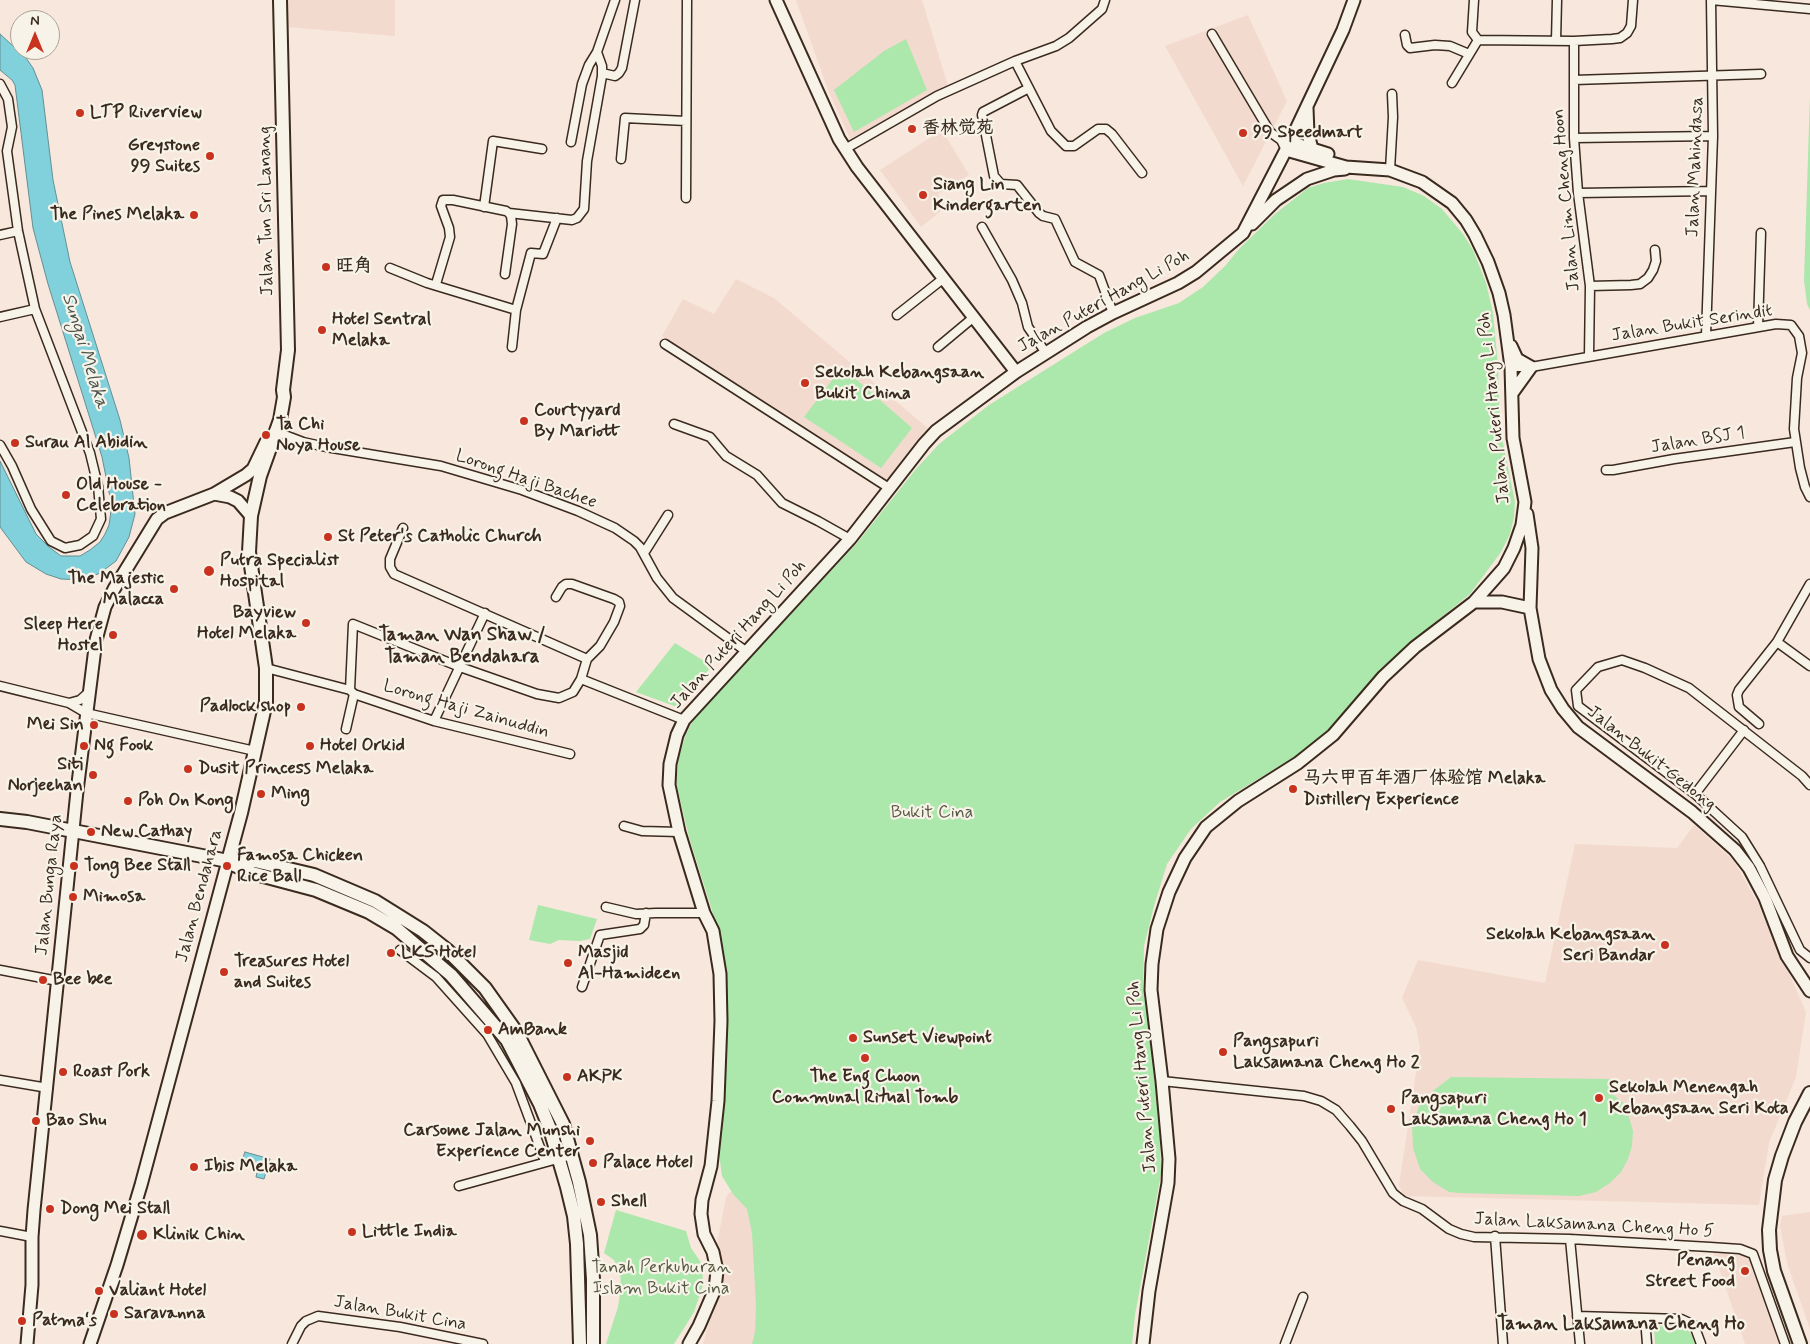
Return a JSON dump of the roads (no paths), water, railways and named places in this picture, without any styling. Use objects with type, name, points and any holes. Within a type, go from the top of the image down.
[{"type":"main road","name":"Jalan Tun Sri Lanang","points":[[276,428],[284,397],[283,390],[288,350],[280,0]]},
{"type":"main road","name":"Jalan Bendahara","points":[[228,861],[266,702],[266,668],[249,552],[251,516],[260,476],[276,428]]},
{"type":"main road","points":[[0,819],[24,821],[228,861],[255,861],[314,875],[375,900],[423,931],[447,950],[485,988],[518,1033],[563,1124],[590,1235],[594,1344]]},
{"type":"main road","points":[[228,861],[252,873],[316,890],[368,912],[396,928],[452,975],[506,1040],[540,1104],[550,1129],[567,1187],[576,1230],[580,1344]]},
{"type":"main road","points":[[1800,1344],[1774,1271],[1769,1230],[1775,1180],[1782,1156],[1808,1096],[1810,1084]]},
{"type":"street","points":[[571,142],[582,84],[589,65],[598,52],[615,0]]},
{"type":"street","points":[[602,73],[615,76],[619,74],[622,68],[634,0]]},
{"type":"street","points":[[686,0],[686,198]]},
{"type":"street","points":[[776,0],[824,108],[857,167],[1016,372]]},
{"type":"street","points":[[846,149],[937,96],[1016,61],[1056,46],[1069,38],[1102,9],[1105,0]]},
{"type":"street","points":[[1212,34],[1270,132],[1285,144],[1343,30],[1354,0]]},
{"type":"street","points":[[1474,0],[1472,32],[1478,40]]},
{"type":"street","points":[[1556,41],[1557,0]]},
{"type":"street","points":[[1478,40],[1574,42],[1620,38],[1627,33],[1631,26],[1633,0]]},
{"type":"street","points":[[1711,0],[1810,9]]},
{"type":"street","name":"Jalan Mahindasa","points":[[1706,336],[1713,136],[1711,0]]},
{"type":"street","points":[[1405,35],[1407,45],[1410,48],[1435,45],[1450,46],[1469,54]]},
{"type":"street","points":[[1452,83],[1478,40]]},
{"type":"street","name":"Jalan Lim Cheng Hoon","points":[[1574,42],[1574,138],[1578,193],[1590,286],[1589,356]]},
{"type":"street","points":[[436,284],[450,237],[449,228],[441,206],[443,200],[453,200],[509,213],[572,220],[577,218],[584,209],[588,161],[602,73],[598,52]]},
{"type":"street","points":[[1016,61],[1051,131],[1066,146],[1074,146],[1098,129],[1106,129],[1142,173]]},
{"type":"street","points":[[1574,80],[1761,74]]},
{"type":"street","points":[[0,84],[8,99],[12,127],[4,152],[18,231],[35,309],[93,462],[98,486],[101,519],[93,536],[80,545],[65,548],[51,540],[31,509],[12,466],[0,445]]},
{"type":"street","points":[[1029,88],[983,112],[994,176],[1001,184],[1017,184],[1043,216],[1055,219],[1075,262],[1099,275],[1114,313]]},
{"type":"street","points":[[1390,170],[1393,117],[1392,94]]},
{"type":"street","points":[[1307,104],[1308,134],[1312,149]]},
{"type":"street","points":[[621,159],[625,118],[686,121]]},
{"type":"street","points":[[1574,138],[1713,136]]},
{"type":"street","points":[[484,207],[493,141],[542,149]]},
{"type":"street","name":"Jalan Puteri Hang Li Poh","points":[[1285,144],[1312,149],[1348,161],[1362,168]]},
{"type":"street","name":"Jalan Puteri Hang Li Poh","points":[[1144,1344],[1149,1291],[1168,1183],[1169,1160],[1151,990],[1152,964],[1157,929],[1164,904],[1185,858],[1206,827],[1238,801],[1298,763],[1333,735],[1383,677],[1474,602],[1504,568],[1514,548],[1522,525],[1525,502],[1514,438],[1511,367],[1503,308],[1494,278],[1475,235],[1466,220],[1452,203],[1422,182],[1390,170],[1346,167],[1285,144]]},
{"type":"street","name":"Jalan Puteri Hang Li Poh","points":[[689,1344],[715,1289],[717,1271],[713,1252],[704,1234],[701,1214],[702,1200],[711,1166],[717,1111],[721,1021],[720,974],[713,931],[704,913],[679,832],[669,785],[670,764],[677,735],[684,720],[850,539],[936,431],[1016,372],[1087,327],[1178,283],[1196,272],[1243,233],[1285,144]]},
{"type":"street","points":[[1243,233],[1276,200],[1307,179],[1334,170],[1362,168]]},
{"type":"street","points":[[1578,193],[1711,191]]},
{"type":"street","points":[[504,274],[512,224],[509,213]]},
{"type":"street","points":[[512,347],[516,310],[531,253],[543,254],[557,218]]},
{"type":"street","points":[[982,227],[1012,280],[1022,303],[1028,327],[1046,353]]},
{"type":"street","points":[[0,235],[18,231]]},
{"type":"street","points":[[1758,327],[1761,232]]},
{"type":"street","points":[[1590,286],[1640,284],[1648,278],[1653,270],[1656,261],[1655,250]]},
{"type":"street","points":[[390,268],[516,310]]},
{"type":"street","points":[[898,314],[944,278]]},
{"type":"street","points":[[0,317],[35,309]]},
{"type":"street","points":[[938,348],[974,317]]},
{"type":"street","name":"Jalan Bukit Serindit","points":[[1511,367],[1531,367],[1776,324],[1791,325],[1800,336],[1802,353],[1794,404],[1795,442],[1805,487],[1810,497]]},
{"type":"street","points":[[665,344],[889,488]]},
{"type":"street","points":[[1509,344],[1518,359],[1531,367],[1513,392]]},
{"type":"street","points":[[674,424],[710,437],[726,456],[757,475],[782,503],[850,539]]},
{"type":"street","name":"Jalan Bunga Raya","points":[[26,1344],[32,1285],[32,1237],[73,832],[96,640],[105,607],[157,519],[165,513],[214,494],[238,481],[253,469],[276,428]]},
{"type":"street","name":"Lorong Haji Bachee","points":[[276,428],[303,442],[440,466],[522,490],[578,511],[615,528],[634,541],[644,553],[656,578],[673,598],[747,652]]},
{"type":"street","name":"Jalan BSJ 1","points":[[1606,470],[1674,458],[1795,442]]},
{"type":"street","points":[[214,494],[230,497],[238,501],[251,516]]},
{"type":"street","name":"Jalan Bukit Gedong","points":[[1525,502],[1532,548],[1530,608],[1539,659],[1551,690],[1563,710],[1578,727],[1692,812],[1735,850],[1749,868],[1765,898],[1777,934],[1787,956],[1810,991]]},
{"type":"street","points":[[644,553],[668,515]]},
{"type":"street","points":[[402,528],[390,559],[390,567],[394,574],[587,660]]},
{"type":"street","points":[[346,729],[352,692],[354,624],[460,667],[537,694],[559,698],[573,692],[581,679],[587,660],[600,646],[614,622],[620,606],[619,602],[572,584],[562,586],[556,597]]},
{"type":"street","points":[[1759,724],[1739,707],[1736,701],[1737,695],[1777,642],[1810,584]]},
{"type":"street","points":[[1474,602],[1502,602],[1530,608]]},
{"type":"street","points":[[434,721],[485,613]]},
{"type":"street","points":[[1777,642],[1810,666]]},
{"type":"street","points":[[1810,784],[1689,688],[1632,663],[1622,660],[1598,668],[1576,690],[1578,706],[1688,789],[1742,837],[1760,866],[1800,950],[1810,958]]},
{"type":"street","name":"Lorong Haji Zainuddin","points":[[266,668],[352,692],[434,721],[570,754]]},
{"type":"street","points":[[581,679],[684,720]]},
{"type":"street","points":[[0,686],[69,703],[86,713],[255,751]]},
{"type":"street","points":[[69,703],[80,700],[89,692]]},
{"type":"street","points":[[1692,812],[1698,797],[1744,730]]},
{"type":"street","points":[[1679,802],[1688,789]]},
{"type":"street","points":[[624,826],[642,831],[679,832]]},
{"type":"street","name":"Jalan Bendahara","points":[[90,1344],[118,1265],[141,1185],[228,861]]},
{"type":"street","points":[[606,907],[626,913],[704,913]]},
{"type":"street","points":[[582,987],[600,935],[640,929],[644,925],[646,914]]},
{"type":"street","points":[[400,950],[436,977],[487,1034],[516,1083],[545,1161]]},
{"type":"street","points":[[0,970],[58,981]]},
{"type":"street","points":[[0,1080],[48,1088]]},
{"type":"street","name":"Jalan Laksamana Cheng Ho 5","points":[[1162,1081],[1304,1096],[1321,1101],[1336,1110],[1362,1141],[1393,1193],[1422,1209],[1449,1229],[1474,1237],[1570,1239],[1740,1249],[1753,1254],[1785,1344]]},
{"type":"street","points":[[459,1186],[572,1155]]},
{"type":"street","points":[[0,1232],[32,1237]]},
{"type":"street","points":[[1495,1236],[1503,1344]]},
{"type":"street","points":[[1570,1239],[1580,1344]]},
{"type":"street","points":[[1285,1344],[1303,1297]]},
{"type":"street","points":[[1577,1316],[1681,1318],[1691,1323],[1702,1344]]},
{"type":"street","name":"Jalan Bukit Cina","points":[[292,1344],[301,1326],[312,1318],[325,1317],[400,1327],[483,1344]]},
{"type":"street","points":[[1645,1318],[1647,1344]]},
{"type":"water","name":"Sungai Melaka","points":[[0,34],[10,43],[10,60],[27,60],[33,68],[42,90],[53,180],[70,262],[120,420],[129,458],[135,514],[129,537],[116,561],[100,573],[84,580],[61,579],[46,574],[26,562],[0,527],[0,461],[36,534],[61,556],[80,556],[100,542],[109,525],[111,511],[102,457],[48,284],[33,228],[15,85],[0,70]]},
{"type":"water","points":[[245,1152],[270,1159],[264,1179],[256,1177],[258,1168],[241,1163]]},
{"type":"place","name":"LTP Riverview","points":[[80,113]]},
{"type":"place","name":"香林觉苑","points":[[912,129]]},
{"type":"place","name":"99 Speedmart","points":[[1243,133]]},
{"type":"place","name":"Greystone 99 Suites","points":[[210,156]]},
{"type":"place","name":"Siang Lin Kindergarten","points":[[923,195]]},
{"type":"place","name":"The Pines Melaka","points":[[194,215]]},
{"type":"place","name":"旺角","points":[[326,267]]},
{"type":"place","name":"Hotel Sentral Melaka","points":[[322,330]]},
{"type":"place","name":"Sekolah Kebangsaan Bukit China","points":[[805,383]]},
{"type":"place","name":"Courtyyard By Mariott","points":[[524,421]]},
{"type":"place","name":"Ta Chi Noya House","points":[[266,435]]},
{"type":"place","name":"Surau Al Abidin","points":[[15,443]]},
{"type":"place","name":"Old House - Celebration","points":[[66,495]]},
{"type":"place","name":"St Peter's Catholic Church","points":[[328,537]]},
{"type":"place","name":"Putra Specialist Hospital","points":[[209,571]]},
{"type":"place","name":"The Majestic Malacca","points":[[174,589]]},
{"type":"place","name":"Bayview Hotel Melaka","points":[[306,623]]},
{"type":"place","name":"Sleep Here Hostel","points":[[113,635]]},
{"type":"place","name":"Padlock shop","points":[[301,707]]},
{"type":"place","name":"Mei Sin","points":[[94,725]]},
{"type":"place","name":"Ng Fook","points":[[84,746]]},
{"type":"place","name":"Hotel Orkid","points":[[310,746]]},
{"type":"place","name":"Dusit Princess Melaka","points":[[188,769]]},
{"type":"place","name":"Siti Norjeehan","points":[[93,775]]},
{"type":"place","name":"马六甲百年酒厂体验馆 Melaka Distillery Experience","points":[[1293,789]]},
{"type":"place","name":"Ming","points":[[261,794]]},
{"type":"place","name":"Poh On Kong","points":[[128,801]]},
{"type":"place","name":"New Cathay","points":[[91,832]]},
{"type":"place","name":"Tong Bee Stall","points":[[74,866]]},
{"type":"place","name":"Famosa Chicken Rice Ball","points":[[227,866]]},
{"type":"place","name":"Mimosa","points":[[73,897]]},
{"type":"place","name":"Sekolah Kebangsaan Seri Bandar","points":[[1665,945]]},
{"type":"place","name":"LKS Hotel","points":[[391,953]]},
{"type":"place","name":"Masjid Al-Hamideen","points":[[568,963]]},
{"type":"place","name":"Treasures Hotel and Suites","points":[[224,972]]},
{"type":"place","name":"Bee bee","points":[[43,980]]},
{"type":"place","name":"AmBank","points":[[488,1030]]},
{"type":"place","name":"Sunset Viewpoint","points":[[853,1038]]},
{"type":"place","name":"Pangsapuri Laksamana Cheng Ho 2","points":[[1223,1052]]},
{"type":"place","name":"The Eng Choon Communal Ritual Tomb","points":[[865,1058]]},
{"type":"place","name":"Roast Pork","points":[[63,1072]]},
{"type":"place","name":"AKPK","points":[[567,1077]]},
{"type":"place","name":"Sekolah Menengah Kebangsaan Seri Kota","points":[[1599,1098]]},
{"type":"place","name":"Pangsapuri Laksamana Cheng Ho 1","points":[[1391,1109]]},
{"type":"place","name":"Bao Shu","points":[[36,1121]]},
{"type":"place","name":"Carsome Jalan Munshi Experience Center","points":[[590,1141]]},
{"type":"place","name":"Palace Hotel","points":[[593,1163]]},
{"type":"place","name":"Ibis Melaka","points":[[194,1167]]},
{"type":"place","name":"Shell","points":[[601,1202]]},
{"type":"place","name":"Dong Mei Stall","points":[[50,1209]]},
{"type":"place","name":"Little India","points":[[352,1232]]},
{"type":"place","name":"Klinik Chin","points":[[142,1235]]},
{"type":"place","name":"Penang Street Food","points":[[1745,1271]]},
{"type":"place","name":"Valiant Hotel","points":[[99,1291]]},
{"type":"place","name":"Saravanna","points":[[114,1314]]},
{"type":"place","name":"Patma‘s","points":[[22,1321]]},
{"type":"district","name":"Taman Wan Shaw / Taman Bendahara","points":[[462,647]]},
{"type":"district","name":"Taman Laksamana Cheng Ho","points":[[1621,1325]]},
{"type":"park label","name":"Bukit Cina","points":[[932,813]]},
{"type":"park label","name":"Tanah Perkuburan Islam Bukit Cina","points":[[661,1278]]}]
